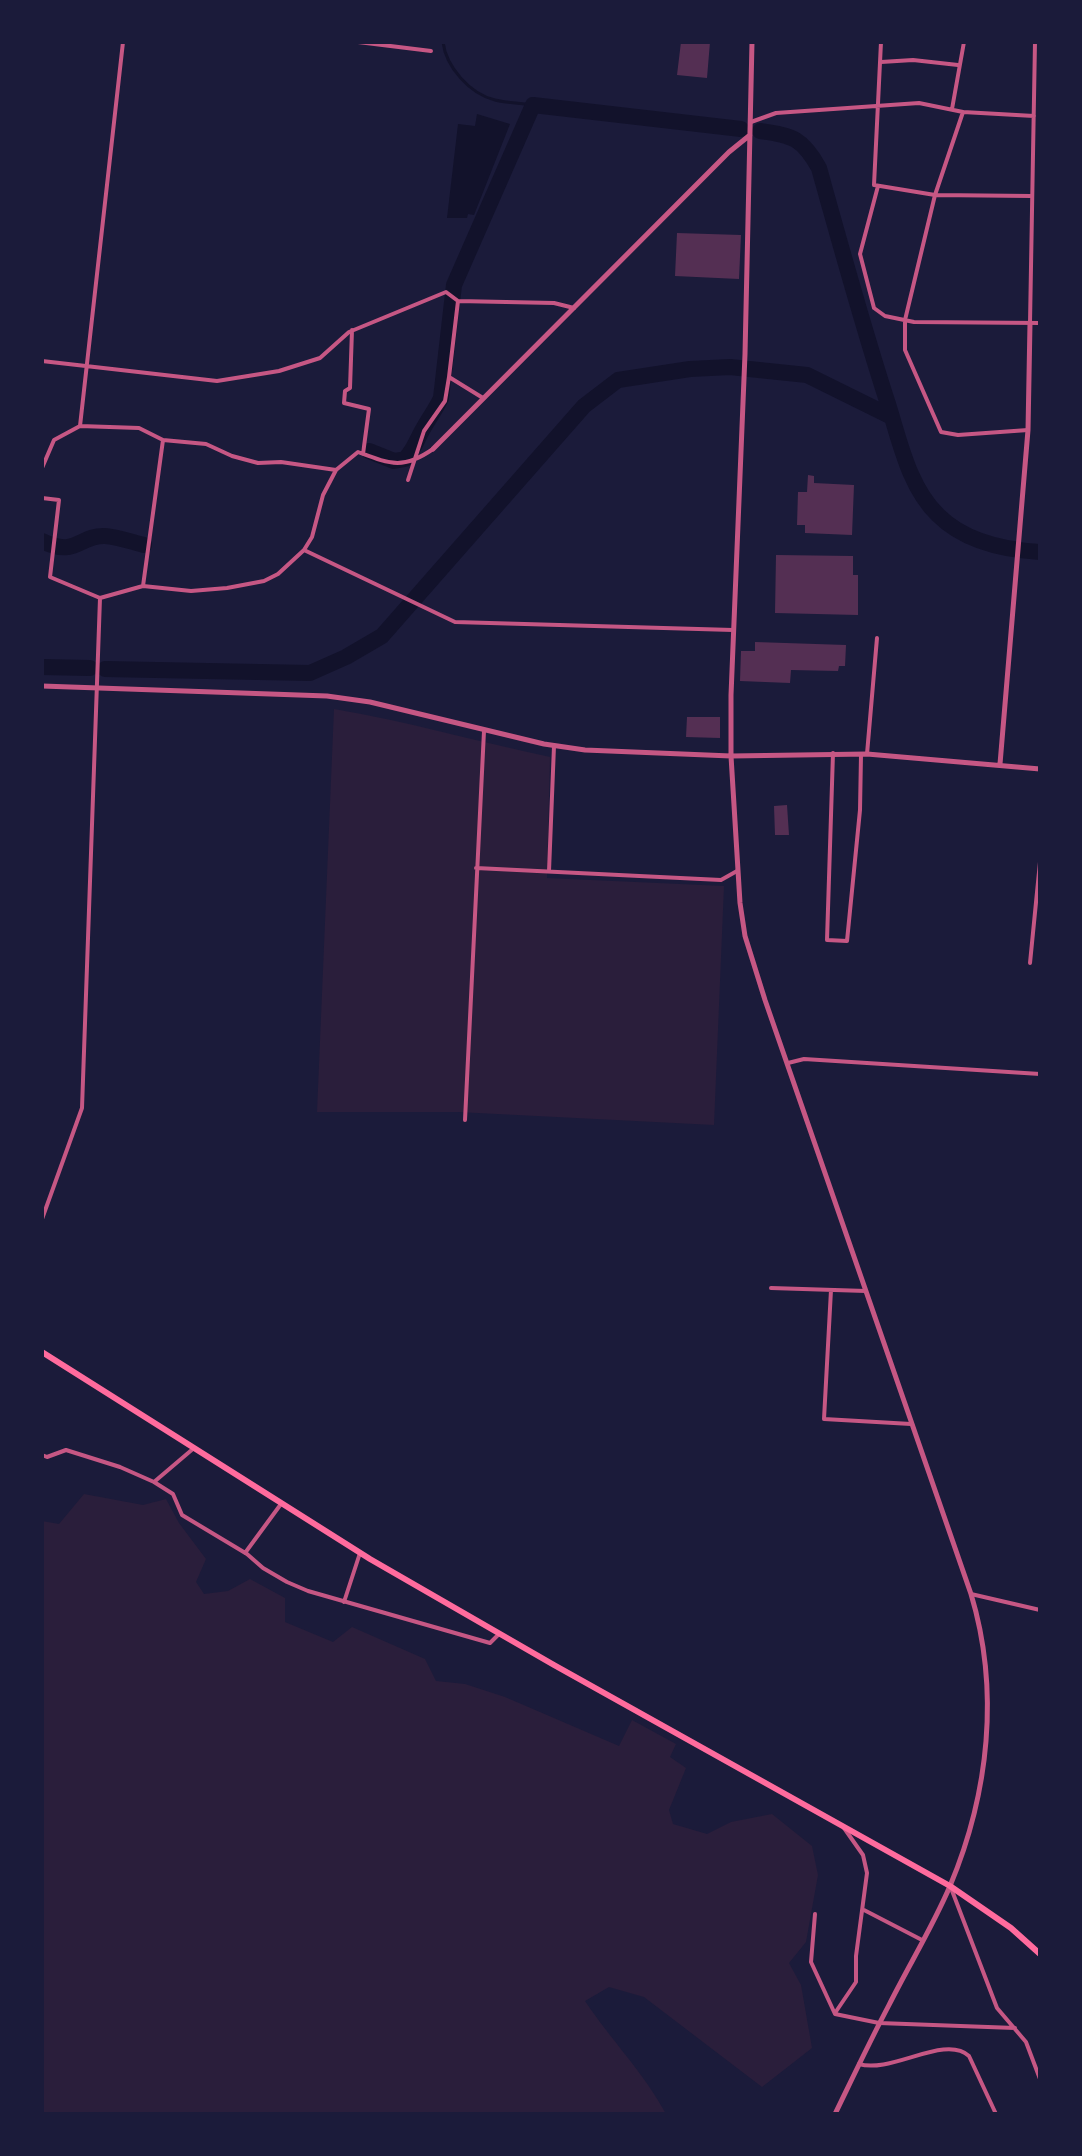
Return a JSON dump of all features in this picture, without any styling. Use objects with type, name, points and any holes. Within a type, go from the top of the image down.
[{"type":"highway","points":[[42,1352],[360,1553],[950,1886],[1011,1928],[1040,1954]]},
{"type":"street","points":[[80,426],[123,42]]},
{"type":"street","points":[[358,42],[431,51]]},
{"type":"street","points":[[752,42],[731,756],[737,871],[745,936],[971,1594],[987,1668],[987,1746],[968,1834],[950,1886],[835,2114]]},
{"type":"street","points":[[881,42],[874,185],[935,195],[1031,196]]},
{"type":"street","points":[[952,109],[964,42]]},
{"type":"street","points":[[1000,764],[1028,430],[1035,42]]},
{"type":"street","points":[[880,62],[913,60],[958,65]]},
{"type":"street","points":[[751,122],[776,113],[919,103],[963,112],[1034,116]]},
{"type":"street","points":[[963,112],[935,195],[905,320],[905,350],[941,432],[958,435],[1028,430]]},
{"type":"street","points":[[42,498],[59,500],[50,577],[100,598],[143,586],[191,591],[227,588],[264,581],[278,574],[304,550],[312,537],[323,495],[336,470],[358,452],[399,465],[433,449],[729,152],[750,135]]},
{"type":"street","points":[[878,186],[860,254],[874,308],[885,316],[905,320],[1040,323]]},
{"type":"street","points":[[42,361],[217,381],[279,371],[320,358],[352,330],[446,292],[457,300],[554,303],[574,308]]},
{"type":"street","points":[[408,480],[424,431],[445,401],[457,300]]},
{"type":"street","points":[[352,330],[350,388],[345,391],[344,403],[369,409],[363,454]]},
{"type":"street","points":[[449,377],[483,398]]},
{"type":"street","points":[[42,468],[54,440],[80,426],[139,428],[163,440],[206,444],[258,463],[281,462],[336,470]]},
{"type":"street","points":[[143,586],[163,440]]},
{"type":"street","points":[[304,550],[455,622],[734,630]]},
{"type":"street","points":[[42,1219],[82,1108],[100,598]]},
{"type":"street","points":[[833,753],[827,940],[847,941],[877,638]]},
{"type":"street","points":[[42,686],[327,696],[370,702],[484,731],[585,750],[731,756],[864,754],[1040,769]]},
{"type":"street","points":[[465,1120],[484,731]]},
{"type":"street","points":[[549,871],[554,746]]},
{"type":"street","points":[[1030,963],[1040,862]]},
{"type":"street","points":[[476,868],[721,880],[737,871]]},
{"type":"street","points":[[788,1063],[804,1059],[1040,1074]]},
{"type":"street","points":[[771,1288],[866,1291]]},
{"type":"street","points":[[831,1290],[824,1419],[911,1424]]},
{"type":"street","points":[[154,1482],[194,1448]]},
{"type":"street","points":[[42,1455],[47,1457],[66,1450],[77,1452],[154,1482],[173,1494],[182,1515],[287,1582],[344,1602],[490,1643],[499,1634]]},
{"type":"street","points":[[245,1553],[281,1504]]},
{"type":"street","points":[[344,1602],[360,1553]]},
{"type":"street","points":[[971,1594],[1040,1610]]},
{"type":"street","points":[[835,2014],[856,1982],[856,1956],[867,1873],[863,1855],[843,1826]]},
{"type":"street","points":[[950,1886],[997,2008],[1026,2042],[1040,2079]]},
{"type":"street","points":[[863,1910],[922,1940]]},
{"type":"street","points":[[815,1914],[811,1962],[835,2014]]},
{"type":"street","points":[[835,2014],[879,2023],[1015,2028]]},
{"type":"street","points":[[859,2064],[871,2068],[952,2048],[962,2050],[969,2056],[996,2114]]},
{"type":"shaded area","points":[[477,114],[510,124],[474,215],[447,218],[458,124],[475,126]]},
{"type":"shaded area","points":[[334,709],[550,757],[547,878],[724,886],[714,1125],[458,1112],[317,1112]]},
{"type":"shaded area","points":[[84,1494],[143,1505],[166,1499],[179,1523],[206,1559],[196,1582],[204,1594],[228,1591],[250,1579],[285,1598],[285,1622],[333,1642],[352,1627],[425,1659],[436,1681],[465,1684],[505,1697],[619,1746],[632,1720],[676,1744],[670,1757],[686,1768],[669,1810],[673,1824],[707,1834],[731,1822],[772,1814],[812,1846],[818,1875],[806,1942],[789,1963],[801,1985],[812,2048],[762,2087],[644,1997],[609,1987],[585,2001],[666,2114],[42,2114],[42,1521],[59,1524]]},
{"type":"building","points":[[681,42],[710,42],[707,78],[677,75]]},
{"type":"building","points":[[677,233],[741,235],[739,279],[675,276]]},
{"type":"building","points":[[808,475],[814,476],[814,483],[854,485],[852,535],[805,533],[805,525],[797,525],[798,492],[807,492]]},
{"type":"building","points":[[776,555],[853,556],[853,575],[858,575],[858,615],[775,613]]},
{"type":"building","points":[[755,642],[846,645],[845,666],[839,666],[838,671],[791,670],[790,683],[740,681],[741,651],[755,651]]},
{"type":"building","points":[[687,717],[720,717],[720,738],[686,737]]},
{"type":"building","points":[[787,805],[789,835],[775,835],[774,806]]},
{"type":"waterway","points":[[443,42],[454,70],[468,86],[495,100],[533,105]]},
{"type":"waterway","points":[[369,451],[394,461],[405,459],[441,398],[454,285],[533,105],[741,129]]},
{"type":"waterway","points":[[760,131],[796,140],[819,168],[901,448],[928,504],[948,524],[972,538],[1013,549],[1040,552]]},
{"type":"waterway","points":[[105,669],[310,673],[346,657],[382,636],[584,406],[618,380],[690,369],[730,367],[807,375],[892,417]]},
{"type":"waterway","points":[[42,541],[53,546],[70,547],[105,536],[144,545]]},
{"type":"waterway","points":[[42,667],[90,668]]}]
